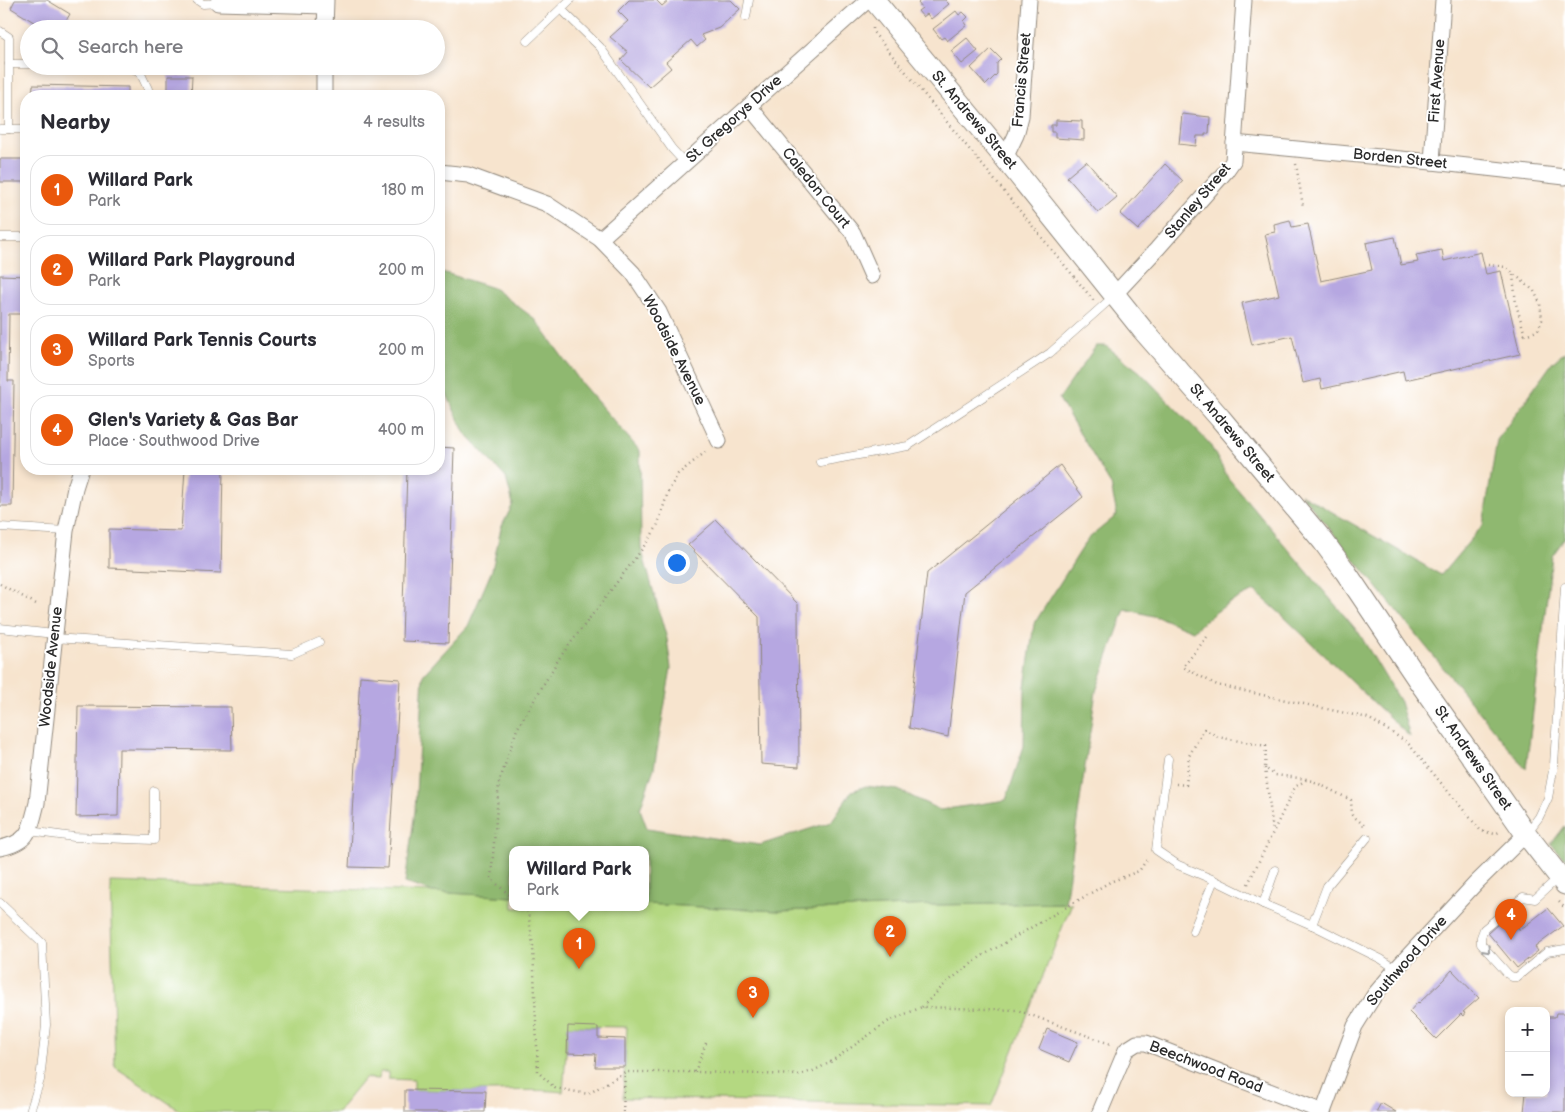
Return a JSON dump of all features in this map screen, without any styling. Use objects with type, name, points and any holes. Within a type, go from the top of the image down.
[{"type":"main road","name":"St. Andrews Street","points":[[874,0],[1005,158],[1108,301],[1142,329],[1220,418],[1323,541],[1418,681],[1526,834],[1562,881]]},
{"type":"street","name":"St. Gregorys Drive","points":[[600,239],[868,0]]},
{"type":"street","name":"Francis Street","points":[[1005,158],[1016,135],[1021,116],[1029,0]]},
{"type":"street","name":"Stanley Street","points":[[1108,301],[1157,250],[1233,161],[1244,0]]},
{"type":"street","name":"First Avenue","points":[[1432,162],[1443,0]]},
{"type":"street","points":[[218,3],[326,3],[325,20]]},
{"type":"street","points":[[324,75],[324,90]]},
{"type":"street","name":"Caledon Court","points":[[749,106],[853,233],[872,276]]},
{"type":"street","name":"Borden Street","points":[[1234,143],[1565,177]]},
{"type":"street","name":"Woodside Avenue","points":[[445,173],[468,175],[547,204],[600,239],[633,273],[659,312],[719,441]]},
{"type":"street","name":"Woodside Avenue","points":[[29,831],[37,803],[66,531],[79,475]]},
{"type":"street","points":[[0,848],[14,845],[29,831]]},
{"type":"street","name":"Southwood Drive","points":[[1323,1112],[1355,1026],[1375,994],[1476,883],[1526,834]]},
{"type":"street","name":"Beechwood Road","points":[[1100,1112],[1126,1050],[1137,1043],[1146,1043],[1323,1112]]},
{"type":"lane","points":[[197,0],[203,4],[218,3]]},
{"type":"lane","points":[[527,40],[570,0]]},
{"type":"lane","points":[[746,17],[749,0]]},
{"type":"lane","points":[[561,9],[600,47],[684,163]]},
{"type":"lane","points":[[0,31],[9,37],[9,129]]},
{"type":"lane","points":[[9,64],[20,64]]},
{"type":"lane","points":[[141,75],[148,90]]},
{"type":"lane","points":[[0,130],[20,129]]},
{"type":"lane","points":[[0,237],[20,238]]},
{"type":"lane","points":[[820,462],[908,446],[1050,353],[1108,301]]},
{"type":"lane","points":[[0,527],[66,531]]},
{"type":"lane","points":[[1526,834],[1539,816],[1548,798],[1554,765],[1565,587]]},
{"type":"lane","points":[[0,628],[54,636],[292,654],[318,642]]},
{"type":"lane","points":[[1168,759],[1156,850],[1178,865],[1312,925],[1381,959],[1396,969]]},
{"type":"lane","points":[[29,831],[74,837],[154,840],[154,791]]},
{"type":"lane","points":[[1312,925],[1327,886],[1367,838]]},
{"type":"lane","points":[[1263,904],[1275,870]]},
{"type":"lane","points":[[1193,931],[1214,880]]},
{"type":"lane","points":[[1562,881],[1535,899],[1523,897],[1484,929],[1481,944],[1512,977],[1517,977],[1547,952],[1565,949]]},
{"type":"lane","points":[[0,903],[42,943],[46,1025],[40,1080],[30,1112]]},
{"type":"path","points":[[873,24],[873,32],[1108,301]]},
{"type":"path","points":[[1295,161],[1304,206]]},
{"type":"path","points":[[1488,265],[1506,267],[1534,291],[1540,303],[1542,320],[1538,330],[1521,336]]},
{"type":"path","points":[[1513,274],[1516,304],[1525,335]]},
{"type":"path","points":[[509,894],[492,879],[499,783],[517,730],[560,657],[657,528],[668,492],[678,474],[719,441]]},
{"type":"path","points":[[0,584],[38,605]]},
{"type":"path","points":[[1206,638],[1183,667],[1217,685],[1368,718],[1407,742],[1481,831],[1495,834],[1502,832],[1496,825]]},
{"type":"path","points":[[1164,784],[1186,785],[1189,756],[1204,729],[1218,737],[1266,746],[1265,768],[1273,834]]},
{"type":"path","points":[[1265,768],[1275,775],[1313,781],[1351,800],[1352,815],[1371,832],[1367,838]]},
{"type":"path","points":[[1243,894],[1295,787],[1306,780],[1313,781]]},
{"type":"path","points":[[527,911],[533,946],[538,1072],[554,1088],[588,1094],[625,1072],[798,1075],[814,1071],[829,1063],[889,1022],[922,1007],[946,983],[982,956],[1110,882],[1139,871],[1144,861],[1156,850]]},
{"type":"path","points":[[922,1007],[1017,1010],[1126,1050]]},
{"type":"path","points":[[695,1072],[706,1043]]},
{"type":"path","points":[[623,1112],[625,1072]]},
{"type":"green space","points":[[445,273],[493,288],[535,319],[582,384],[640,451],[641,548],[667,639],[671,668],[654,768],[640,809],[647,828],[760,845],[831,822],[852,791],[866,786],[898,790],[940,810],[1006,800],[1024,746],[1025,687],[1034,624],[1088,539],[1117,515],[1111,485],[1059,399],[1096,346],[1106,346],[1140,372],[1209,443],[1228,478],[1359,633],[1400,702],[1410,737],[1255,591],[1222,608],[1193,631],[1161,618],[1125,609],[1096,691],[1065,903],[934,905],[779,911],[649,904],[649,846],[509,846],[509,897],[433,892],[405,883],[415,811],[423,675],[468,626],[492,570],[501,528],[513,504],[506,478],[464,432],[445,390]]},
{"type":"green space","points":[[1565,352],[1565,538],[1552,556],[1526,769],[1301,494],[1441,575],[1483,525],[1497,440],[1553,362]]},
{"type":"green space","points":[[1565,826],[1565,860],[1551,844]]},
{"type":"green space","points":[[110,882],[433,892],[509,897],[509,911],[649,911],[649,904],[779,911],[934,905],[1072,903],[991,1106],[623,1098],[627,1027],[568,1026],[563,1092],[534,1090],[414,1090],[414,1080],[388,1079],[388,1072],[380,1072],[379,1079],[365,1078],[337,1112],[182,1112],[115,1067]]},
{"type":"building","points":[[15,0],[47,0],[70,14],[66,20],[30,20],[11,8]]},
{"type":"building","points":[[629,0],[656,0],[662,6],[669,0],[731,0],[740,9],[719,28],[701,35],[705,40],[697,47],[691,40],[666,62],[671,68],[649,87],[621,60],[628,52],[610,37],[628,21],[618,11]]},
{"type":"building","points":[[921,0],[945,0],[949,4],[931,19],[927,14],[923,17],[918,11],[922,8],[918,3]]},
{"type":"building","points":[[956,11],[959,15],[963,12],[968,17],[964,21],[967,25],[947,41],[944,37],[941,39],[933,29]]},
{"type":"building","points":[[967,38],[978,51],[962,64],[951,51]]},
{"type":"building","points":[[991,49],[1001,59],[997,63],[997,74],[986,85],[971,68]]},
{"type":"building","points":[[168,76],[192,76],[191,90],[168,90]]},
{"type":"building","points":[[33,85],[128,87],[128,90],[33,90]]},
{"type":"building","points":[[1182,114],[1210,117],[1209,134],[1197,136],[1196,146],[1179,144]]},
{"type":"building","points":[[1056,120],[1082,121],[1084,140],[1055,138],[1055,132],[1051,132],[1051,125],[1056,125]]},
{"type":"building","points":[[0,159],[20,159],[20,182],[0,182]]},
{"type":"building","points":[[1086,161],[1117,197],[1098,213],[1067,177]]},
{"type":"building","points":[[1165,164],[1183,181],[1138,230],[1120,214]]},
{"type":"building","points":[[1290,220],[1292,227],[1308,224],[1321,281],[1372,270],[1366,243],[1395,237],[1401,265],[1418,262],[1416,255],[1442,250],[1444,261],[1481,252],[1486,274],[1501,271],[1520,354],[1405,380],[1403,371],[1322,389],[1320,379],[1303,383],[1292,336],[1252,345],[1242,303],[1279,295],[1265,234],[1275,232],[1274,224]]},
{"type":"building","points":[[0,275],[20,276],[20,314],[9,314],[8,381],[14,381],[12,506],[0,506]]},
{"type":"building","points":[[445,447],[454,448],[448,643],[402,641],[407,475],[445,475]]},
{"type":"building","points":[[1060,465],[1083,497],[965,592],[948,737],[909,728],[927,573]]},
{"type":"building","points":[[185,475],[223,475],[221,573],[109,568],[109,529],[181,531]]},
{"type":"building","points":[[716,520],[798,604],[799,767],[761,764],[759,617],[688,545]]},
{"type":"building","points":[[360,676],[400,679],[388,868],[349,867]]},
{"type":"building","points":[[78,706],[231,707],[232,750],[119,749],[118,816],[76,817]]},
{"type":"building","points":[[1548,908],[1563,926],[1535,947],[1538,951],[1517,968],[1488,933],[1508,915],[1520,930]]},
{"type":"building","points":[[1452,970],[1479,998],[1463,1012],[1465,1013],[1463,1016],[1461,1014],[1436,1039],[1409,1012]]},
{"type":"building","points":[[1556,1013],[1565,1013],[1565,1112],[1524,1112],[1526,1097],[1550,1097],[1550,1017],[1555,1017]]},
{"type":"building","points":[[568,1026],[598,1027],[598,1038],[625,1039],[625,1067],[595,1067],[596,1054],[567,1053]]},
{"type":"building","points":[[1047,1029],[1078,1042],[1069,1062],[1039,1049]]},
{"type":"building","points":[[405,1090],[486,1091],[485,1112],[405,1112]]},
{"type":"building","points":[[1381,1103],[1396,1112],[1376,1112]]},
{"type":"place","name":"Glen's Variety & Gas Bar","points":[[1511,940]]},
{"type":"place","name":"Willard Park Playground","points":[[890,957]]},
{"type":"place","name":"Willard Park","points":[[579,969]]},
{"type":"place","name":"Willard Park Tennis Courts","points":[[753,1018]]}]
